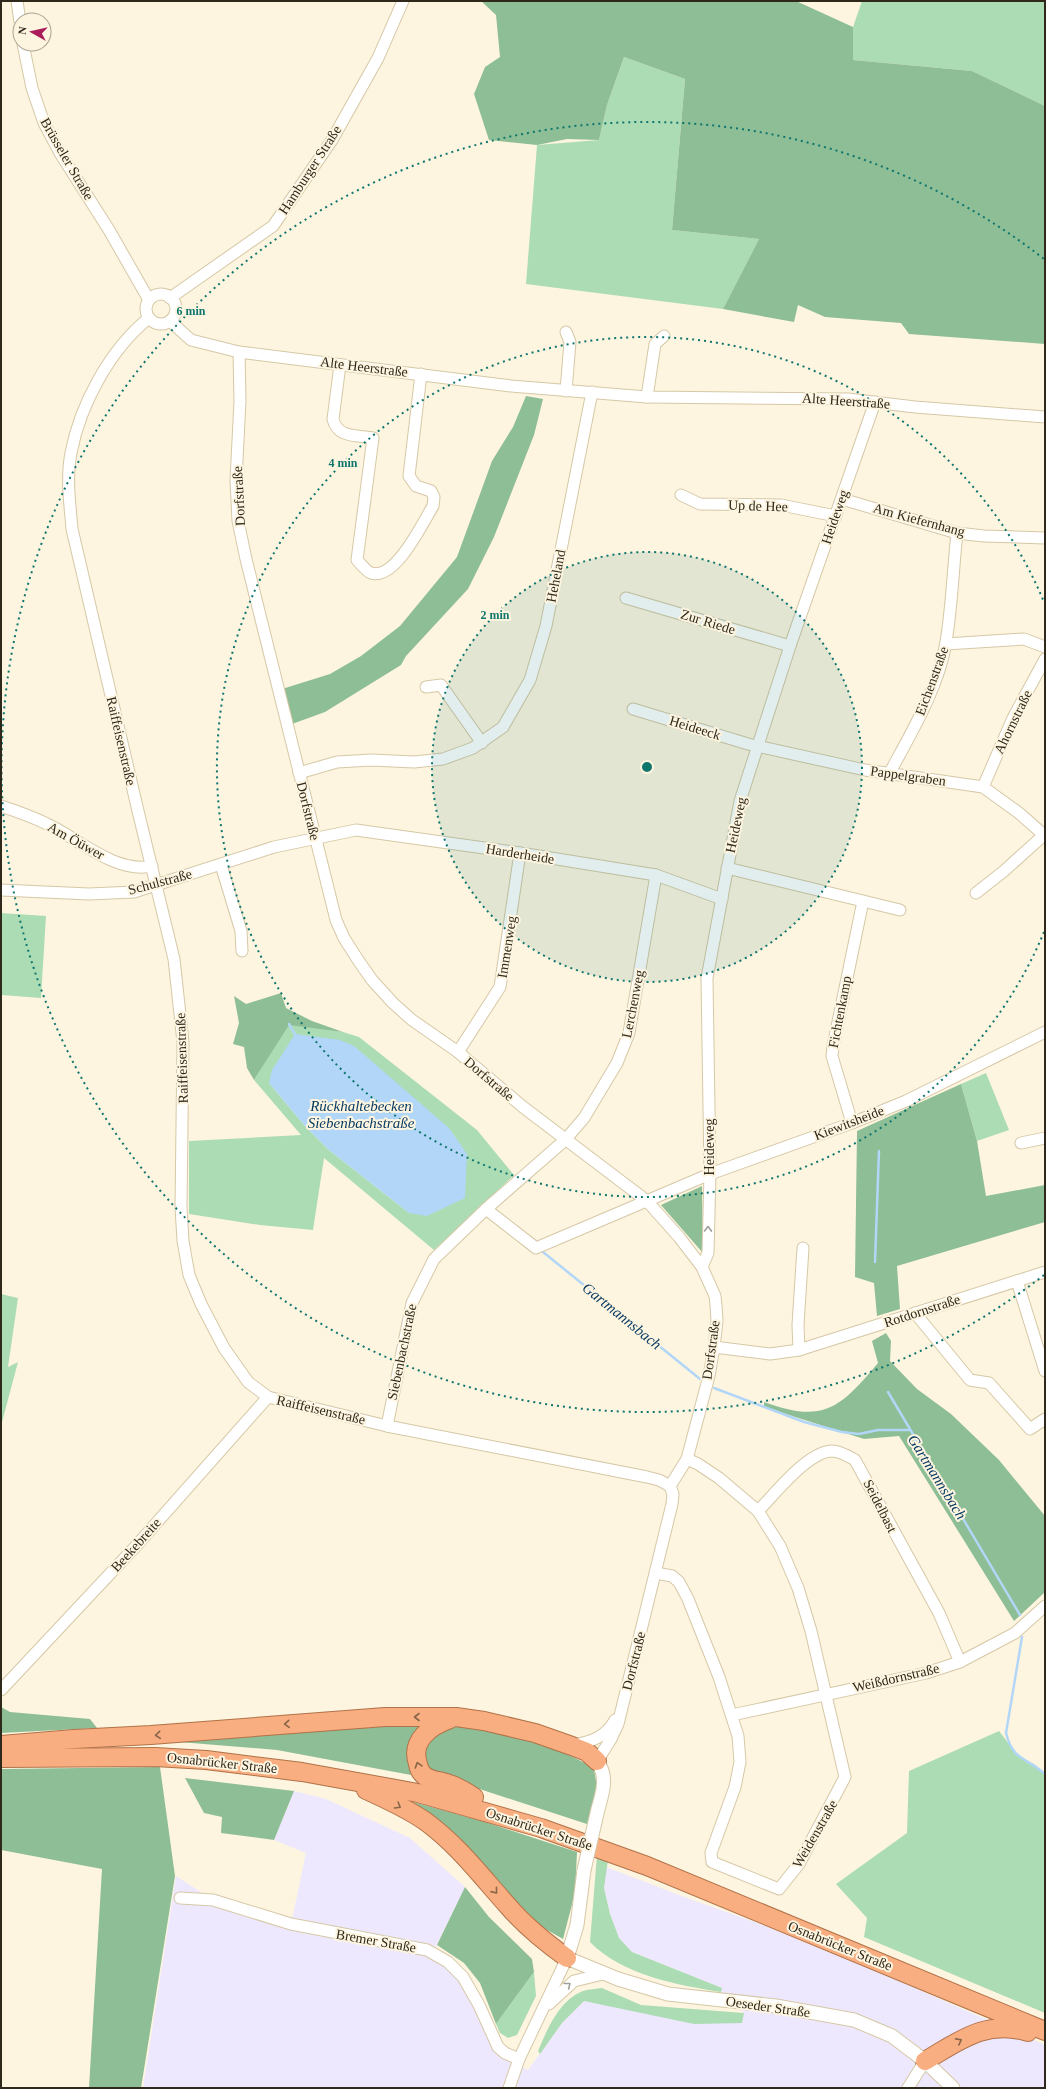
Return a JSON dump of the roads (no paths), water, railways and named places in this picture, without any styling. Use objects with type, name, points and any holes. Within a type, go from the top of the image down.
[{"type":"highway","points":[[1,1745],[385,1717],[456,1717],[484,1721],[535,1734],[587,1752],[597,1760]]},
{"type":"highway","points":[[456,1717],[432,1727],[423,1734],[415,1754],[417,1763],[421,1773],[428,1778],[460,1788],[474,1796]]},
{"type":"highway","name":"Osnabrücker Straße","points":[[1,1745],[49,1745],[217,1751],[340,1767],[474,1796],[546,1817],[859,1942],[1045,2020]]},
{"type":"highway","name":"Osnabrücker Straße","points":[[1,1758],[155,1757],[253,1765],[338,1777],[418,1792],[487,1811],[655,1869],[1045,2031]]},
{"type":"highway","points":[[338,1777],[391,1801],[425,1822],[453,1845],[479,1871],[508,1906],[536,1935],[567,1958]]},
{"type":"highway","points":[[925,2061],[960,2040],[986,2028],[1015,2028],[1045,2038]]},
{"type":"street","points":[[17,1],[19,12]]},
{"type":"street","name":"Hamburger Straße","points":[[170,298],[273,226],[332,140],[378,58],[403,1]]},
{"type":"street","name":"Brüsseler Straße","points":[[25,52],[32,88],[44,123],[60,153],[152,298]]},
{"type":"street","points":[[166,295],[170,298],[175,309],[170,321],[156,323],[149,318],[146,309],[152,298],[166,295]]},
{"type":"street","name":"Raiffeisenstraße","points":[[149,318],[136,328],[90,393],[78,422],[70,454],[68,482],[72,529],[174,959],[183,1024],[181,1208],[183,1241],[189,1275],[201,1304],[224,1348],[248,1382],[268,1397],[387,1426],[647,1477],[659,1480],[670,1486]]},
{"type":"street","name":"Alte Heerstraße","points":[[170,321],[191,340],[239,352],[511,386],[647,397],[816,397],[1045,417]]},
{"type":"street","points":[[566,332],[570,342],[566,390]]},
{"type":"street","points":[[647,397],[655,344],[664,336]]},
{"type":"street","name":"Dorfstraße","points":[[239,352],[240,401],[236,480],[238,521],[298,773],[336,920],[344,938],[372,980],[412,1020],[458,1052],[523,1107],[647,1201],[679,1237],[702,1268],[714,1296],[717,1321],[709,1376],[687,1459],[670,1486],[673,1494],[672,1504],[625,1698],[611,1739],[597,1760]]},
{"type":"street","points":[[340,365],[333,419],[335,427],[342,434],[373,438],[357,560],[370,572],[380,574],[387,572],[396,564],[433,506],[434,497],[431,491],[416,486],[409,476],[421,374]]},
{"type":"street","name":"Heheland","points":[[298,773],[337,762],[371,760],[414,762],[443,759],[482,743],[503,727],[530,680],[546,626],[592,392]]},
{"type":"street","name":"Heideweg","points":[[702,1268],[708,1253],[710,1174],[707,978],[740,801],[790,646],[875,402]]},
{"type":"street","name":"Up de Hee","points":[[681,496],[700,504],[781,505],[836,516]]},
{"type":"street","name":"Am Kiefernhang","points":[[842,499],[957,533],[1045,538]]},
{"type":"street","name":"Eichenstraße","points":[[888,774],[913,729],[933,686],[946,644],[957,533]]},
{"type":"street","name":"Zur Riede","points":[[626,598],[790,646]]},
{"type":"street","points":[[946,644],[1024,639],[1045,647]]},
{"type":"street","name":"Ahornstraße","points":[[983,787],[1013,718],[1045,659]]},
{"type":"street","points":[[426,686],[441,685],[482,743]]},
{"type":"street","name":"Heideeck","points":[[633,709],[748,744],[758,744]]},
{"type":"street","name":"Pappelgraben","points":[[758,744],[865,770],[983,787],[1019,813],[1044,834]]},
{"type":"street","name":"Am Öüwer","points":[[1,806],[45,823],[115,863],[140,869],[152,866]]},
{"type":"street","name":"Harderheide","points":[[315,838],[356,830],[520,853],[656,875],[722,899]]},
{"type":"street","points":[[976,893],[1004,871],[1044,834]]},
{"type":"street","name":"Schulstraße","points":[[1,890],[89,894],[134,892],[157,886],[274,847],[315,838]]},
{"type":"street","name":"Immenweg","points":[[458,1052],[500,987],[520,853]]},
{"type":"street","points":[[221,865],[241,931],[242,951]]},
{"type":"street","points":[[727,868],[900,910]]},
{"type":"street","name":"Lerchenweg","points":[[565,1140],[584,1118],[617,1063],[630,1033],[656,875]]},
{"type":"street","name":"Fichtenkamp","points":[[852,1123],[832,1056],[863,901]]},
{"type":"street","name":"Kiewitsheide","points":[[647,1201],[710,1174],[852,1123],[906,1101],[1045,1033]]},
{"type":"street","points":[[1021,1143],[1045,1138]]},
{"type":"street","name":"Siebenbachstraße","points":[[387,1426],[412,1303],[434,1260],[486,1209],[565,1140]]},
{"type":"street","points":[[486,1209],[536,1248],[647,1201]]},
{"type":"street","points":[[799,1350],[798,1325],[803,1248]]},
{"type":"street","name":"Rotdornstraße","points":[[714,1347],[770,1354],[799,1350],[1045,1272]]},
{"type":"street","points":[[1017,1281],[1045,1371]]},
{"type":"street","points":[[915,1313],[970,1380],[989,1383],[1030,1429],[1045,1419]]},
{"type":"street","name":"Beekebreite","points":[[1,1690],[136,1546],[268,1397]]},
{"type":"street","name":"Seidelbast","points":[[758,1511],[796,1472],[815,1456],[832,1451],[845,1454],[855,1460],[939,1613],[960,1662]]},
{"type":"street","name":"Weidenstraße","points":[[656,1573],[672,1576],[678,1582],[688,1598],[732,1715],[738,1736],[740,1762],[736,1787],[711,1853],[712,1862],[779,1889],[799,1864],[846,1777],[811,1631],[798,1588],[780,1546],[758,1511],[719,1478],[698,1464],[687,1459]]},
{"type":"street","name":"Weißdornstraße","points":[[732,1715],[918,1674],[960,1662],[1014,1633],[1045,1606]]},
{"type":"street","points":[[572,1746],[587,1743],[601,1736],[614,1722],[625,1698]]},
{"type":"street","points":[[509,2088],[519,2059],[567,1958],[577,1925],[584,1870],[605,1778],[602,1768],[597,1760]]},
{"type":"street","name":"Bremer Straße","points":[[180,1898],[213,1900],[291,1924],[427,1950],[448,1962],[463,1977],[479,2005],[498,2047],[506,2053],[519,2059]]},
{"type":"street","name":"Oeseder Straße","points":[[567,1958],[603,1974],[668,1994],[776,2006],[854,2020],[892,2036],[925,2061],[953,2088]]},
{"type":"street","points":[[542,2012],[570,1983],[603,1974]]},
{"type":"street","points":[[908,2088],[925,2061]]},
{"type":"water","name":"Rückhaltebecken Siebenbachstraße","points":[[295,1034],[340,1040],[354,1046],[449,1128],[467,1154],[465,1198],[427,1216],[409,1213],[329,1150],[305,1126],[269,1083],[272,1070]]},
{"type":"waterway","name":"Gartmannsbach","points":[[289,1024],[296,1036]]},
{"type":"waterway","points":[[875,1262],[879,1151]]},
{"type":"waterway","name":"Gartmannsbach","points":[[543,1252],[700,1379]]},
{"type":"waterway","name":"Gartmannsbach","points":[[714,1388],[804,1422],[842,1432],[859,1434],[878,1430],[910,1430]]},
{"type":"waterway","name":"Gartmannsbach","points":[[888,1392],[1020,1615]]},
{"type":"waterway","name":"Gartmannsbach","points":[[1022,1637],[1006,1733],[1012,1749],[1016,1754],[1045,1774]]}]
